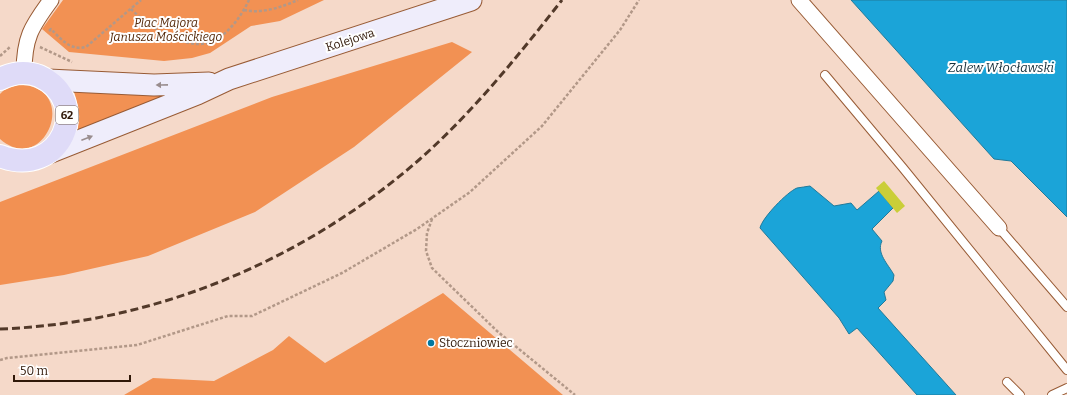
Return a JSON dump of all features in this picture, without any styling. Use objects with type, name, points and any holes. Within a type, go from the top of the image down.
[{"type":"main road","name":"Kolejowa","points":[[51,152],[190,97],[229,79],[471,0]]},
{"type":"main road","points":[[7,76],[36,75],[48,80]]},
{"type":"main road","name":"Kolejowa","points":[[48,80],[168,85],[204,84],[229,79]]},
{"type":"main road","name":"62","points":[[48,80],[61,96],[67,116],[63,136],[51,152]]},
{"type":"main road","points":[[0,156],[10,160],[25,161],[40,158],[51,152]]},
{"type":"street","points":[[7,76],[26,46],[30,30],[51,0]]},
{"type":"street","points":[[799,0],[999,228]]},
{"type":"lane","points":[[825,75],[928,198],[1067,370]]},
{"type":"lane","points":[[999,228],[1067,307]]},
{"type":"lane","points":[[1007,382],[1020,395]]},
{"type":"lane","points":[[1052,395],[1067,388]]},
{"type":"path","points":[[48,33],[51,29],[69,46],[82,48],[86,47],[141,0]]},
{"type":"path","points":[[131,9],[158,31],[177,39],[201,44],[212,41],[223,34],[244,10],[249,0]]},
{"type":"path","points":[[244,10],[266,10],[298,0]]},
{"type":"path","points":[[0,360],[7,358],[137,346],[228,316],[252,316],[342,273],[417,229],[470,192],[542,126],[620,30],[639,0]]},
{"type":"path","points":[[42,48],[43,41]]},
{"type":"path","points":[[432,218],[427,233],[426,251],[432,268],[497,331],[575,395]]},
{"type":"green space","name":"Plac Majora Janusza Mościckiego","points":[[63,0],[324,0],[280,21],[251,26],[210,53],[192,58],[164,61],[69,52],[42,29]]},
{"type":"green space","points":[[452,42],[472,52],[354,147],[255,212],[148,256],[64,275],[0,285],[0,202],[272,97]]},
{"type":"green space","points":[[17,85],[37,88],[48,98],[52,112],[50,126],[43,139],[31,147],[17,148],[0,139],[0,94],[4,90]]},
{"type":"green space","points":[[74,91],[139,95],[173,94],[78,131],[78,107]]},
{"type":"green space","name":"Stoczniowiec","points":[[443,293],[563,395],[124,395],[153,378],[214,381],[273,350],[289,336],[325,363]]},
{"type":"water","name":"Zalew Włocławski","points":[[851,0],[1067,0],[1067,217],[1011,161],[994,159]]},
{"type":"water","points":[[810,186],[834,206],[851,203],[857,210],[879,191],[893,208],[872,229],[882,241],[880,250],[894,275],[893,281],[884,292],[886,300],[878,308],[956,395],[917,395],[857,328],[849,334],[839,318],[760,228],[765,218],[787,195],[797,188]]},
{"type":"building","points":[[884,181],[905,206],[897,213],[876,188]]},
{"type":"railway","points":[[0,329],[58,324],[115,314],[170,299],[224,280],[277,256],[327,228],[375,195],[440,141],[477,103],[529,42],[562,0]]},
{"type":"place","name":"Stoczniowiec","points":[[431,343]]}]
